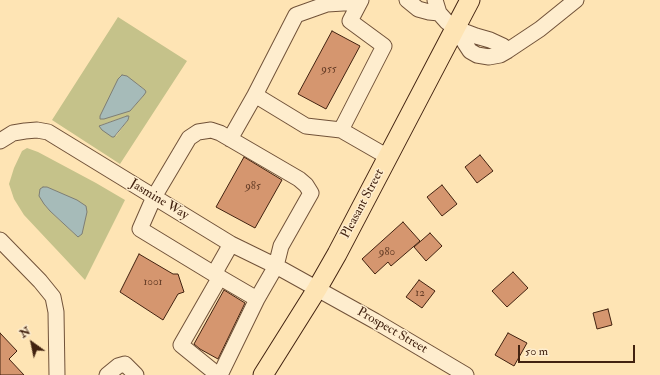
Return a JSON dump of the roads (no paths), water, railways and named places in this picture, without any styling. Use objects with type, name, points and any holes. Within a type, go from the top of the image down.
[{"type":"main road","name":"Pleasant Street","points":[[263,375],[317,289],[470,0]]},
{"type":"street","points":[[407,0],[418,9],[428,12],[437,6],[447,22],[455,28],[470,50],[477,55],[489,57],[500,55],[507,51],[540,29],[576,0]]},
{"type":"street","points":[[230,139],[255,95],[296,15],[327,4],[361,1]]},
{"type":"street","points":[[341,130],[384,46],[350,21],[361,1]]},
{"type":"street","points":[[255,95],[306,126],[341,130],[388,157]]},
{"type":"street","name":"Jasmine Way","points":[[0,141],[13,133],[37,130],[48,132],[231,244],[276,266],[317,289]]},
{"type":"street","points":[[231,244],[217,276],[181,345],[219,375],[257,299],[276,266],[281,246],[311,193],[306,185],[299,179],[230,139],[211,130],[198,132],[189,138],[154,197],[140,229],[217,276],[257,299]]},
{"type":"street","points":[[2,248],[40,281],[53,297],[56,312],[58,375]]},
{"type":"street","name":"Prospect Street","points":[[317,289],[466,375]]},
{"type":"street","points":[[107,375],[118,366],[125,364],[136,375]]}]
